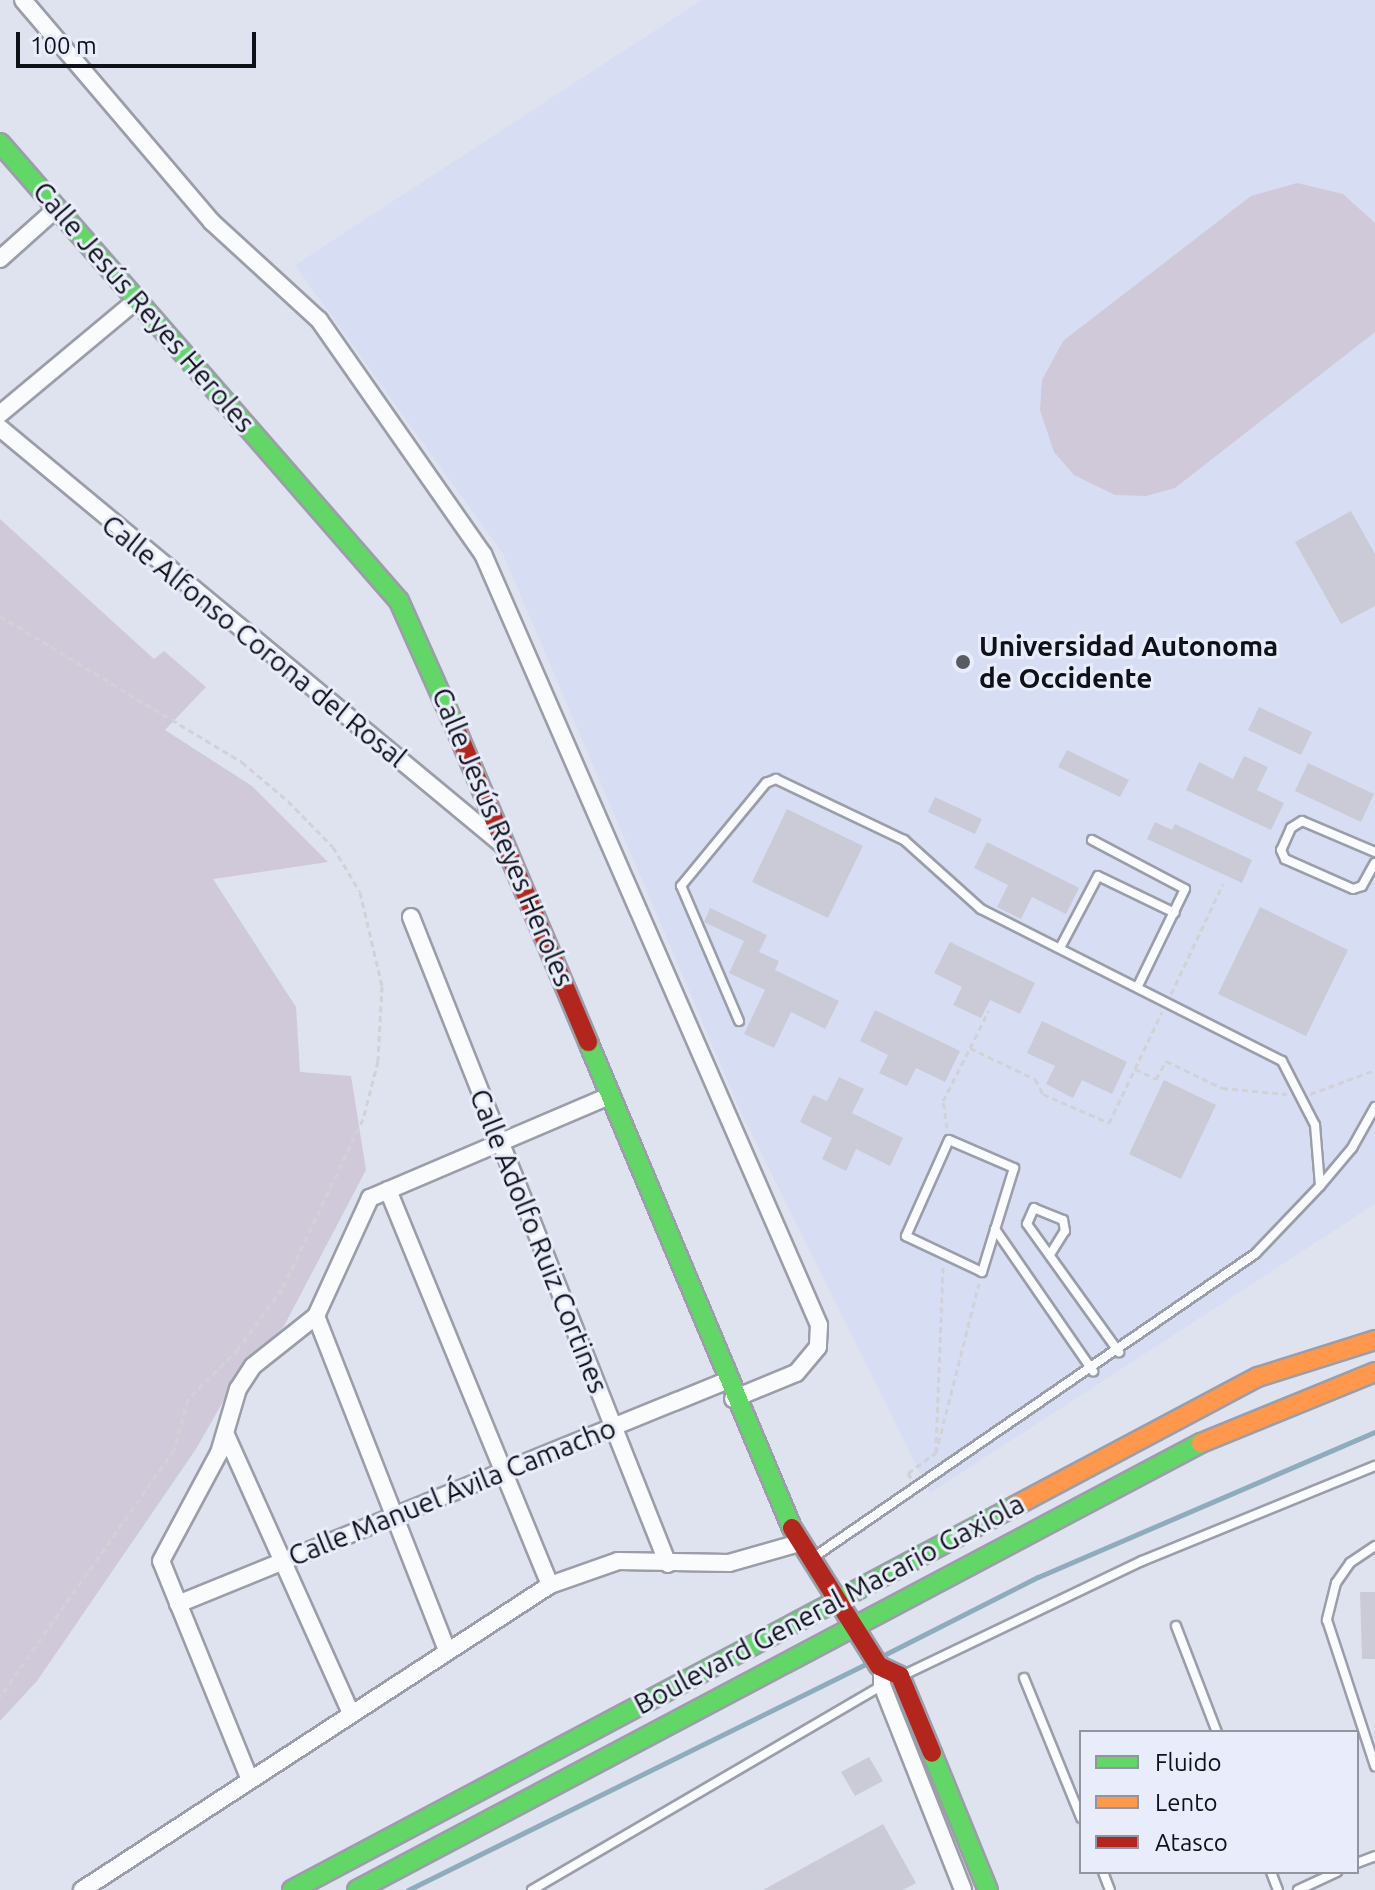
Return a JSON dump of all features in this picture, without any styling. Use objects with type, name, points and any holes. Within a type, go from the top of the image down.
[{"type":"main road","name":"Calle Jesús Reyes Heroles","points":[[0,143],[399,601],[510,851],[733,1399],[808,1561],[881,1674]]},
{"type":"main road","name":"Boulevard General Macario Gaxiola","points":[[292,1890],[831,1601],[1258,1377],[1375,1340]]},
{"type":"main road","name":"Boulevard General Macario Gaxiola","points":[[357,1890],[856,1636],[1225,1430],[1375,1372]]},
{"type":"main road","points":[[881,1674],[900,1676],[988,1890]]},
{"type":"street","points":[[23,0],[212,222],[319,320],[483,554],[819,1325],[818,1347],[796,1373],[733,1399]]},
{"type":"street","points":[[0,259],[57,208]]},
{"type":"street","points":[[0,414],[137,300]]},
{"type":"street","name":"Calle Alfonso Corona del Rosal","points":[[0,428],[510,851]]},
{"type":"street","name":"Calle Adolfo Ruiz Cortines","points":[[411,917],[497,1145],[616,1425],[668,1564]]},
{"type":"street","points":[[250,1780],[178,1604],[161,1553],[226,1435],[238,1389],[253,1366],[316,1316],[367,1202],[388,1190],[611,1095]]},
{"type":"street","points":[[388,1190],[550,1585]]},
{"type":"street","points":[[316,1316],[391,1517],[447,1650]]},
{"type":"street","name":"Calle Manuel Ávila Camacho","points":[[178,1604],[726,1381]]},
{"type":"street","points":[[226,1435],[285,1560],[351,1713]]},
{"type":"street","points":[[82,1890],[550,1585],[608,1563],[729,1563],[799,1543]]},
{"type":"street","name":"Calle Jesús Reyes Heroles","points":[[881,1674],[963,1890]]},
{"type":"lane","points":[[739,1021],[681,886],[771,780],[890,831],[981,909],[1168,1000],[1282,1061],[1305,1096],[1315,1125],[1320,1186]]},
{"type":"lane","points":[[1375,852],[1302,821],[1291,828],[1281,850],[1285,859],[1353,889],[1362,886],[1375,863]]},
{"type":"lane","points":[[1092,840],[1183,885],[1175,913],[1138,986]]},
{"type":"lane","points":[[1060,948],[1098,876],[1175,913]]},
{"type":"lane","points":[[808,1561],[916,1485],[1093,1371],[1246,1261],[1320,1186],[1352,1148],[1375,1107]]},
{"type":"lane","points":[[949,1140],[1014,1168],[995,1229],[982,1272],[916,1243],[906,1231],[949,1140]]},
{"type":"lane","points":[[1051,1253],[1065,1231],[1063,1220],[1034,1208],[1027,1224],[1051,1253],[1119,1352]]},
{"type":"lane","points":[[995,1229],[1093,1371]]},
{"type":"lane","points":[[900,1676],[1142,1561],[1375,1466]]},
{"type":"lane","points":[[1375,1546],[1350,1563],[1336,1583],[1327,1620],[1375,1766]]},
{"type":"lane","points":[[1176,1626],[1216,1730]]},
{"type":"lane","points":[[532,1890],[881,1674]]},
{"type":"lane","points":[[1024,1678],[1079,1813]]},
{"type":"lane","points":[[1298,1890],[1333,1874]]},
{"type":"path","points":[[0,616],[242,762],[288,801],[333,847],[360,892],[382,986],[378,1061],[363,1119],[282,1289],[238,1349],[188,1399],[174,1450],[0,1697]]},
{"type":"path","points":[[970,1048],[1035,1079],[1043,1094],[1109,1123],[1223,884]]},
{"type":"path","points":[[949,1140],[943,1101],[989,1010]]},
{"type":"path","points":[[1135,1069],[1156,1079],[1166,1061],[1222,1088],[1305,1096],[1375,1070]]},
{"type":"path","points":[[936,1453],[944,1256]]},
{"type":"path","points":[[916,1485],[908,1473],[936,1453],[982,1272]]},
{"type":"shaded area","name":"Universidad Autonoma de Occidente","points":[[702,0],[1375,0],[1375,1204],[930,1493],[740,1110],[503,554],[295,265]]},
{"type":"shaded area","points":[[1297,183],[1343,194],[1375,223],[1375,332],[1175,488],[1146,496],[1115,495],[1074,475],[1054,452],[1040,410],[1042,380],[1063,341],[1251,196]]},
{"type":"shaded area","points":[[0,519],[154,659],[164,651],[206,687],[165,730],[252,786],[328,862],[213,879],[296,1007],[300,1072],[351,1076],[366,1170],[284,1326],[241,1370],[196,1449],[37,1681],[0,1721]]},
{"type":"building","points":[[1351,511],[1375,554],[1375,606],[1341,624],[1295,542]]},
{"type":"building","points":[[1259,707],[1312,732],[1301,755],[1248,730]]},
{"type":"building","points":[[1067,750],[1129,780],[1120,797],[1058,767]]},
{"type":"building","points":[[1244,756],[1268,767],[1257,790],[1284,803],[1271,830],[1186,790],[1199,762],[1233,779]]},
{"type":"building","points":[[1308,763],[1374,794],[1361,822],[1295,791]]},
{"type":"building","points":[[935,797],[982,819],[975,834],[928,812]]},
{"type":"building","points":[[787,809],[863,846],[828,918],[752,882]]},
{"type":"building","points":[[1155,822],[1172,830],[1175,824],[1252,860],[1242,883],[1147,839]]},
{"type":"building","points":[[987,842],[1079,888],[1066,914],[1032,897],[1021,919],[997,907],[1008,885],[974,868]]},
{"type":"building","points":[[1260,907],[1348,950],[1306,1036],[1218,994]]},
{"type":"building","points":[[710,908],[767,935],[759,952],[779,961],[775,970],[839,1001],[825,1029],[791,1012],[774,1048],[744,1034],[765,990],[729,973],[744,941],[704,922]]},
{"type":"building","points":[[950,942],[1035,983],[1020,1014],[990,1000],[981,1018],[953,1005],[962,987],[934,973]]},
{"type":"building","points":[[875,1010],[960,1051],[945,1082],[916,1068],[907,1086],[879,1073],[888,1055],[860,1041]]},
{"type":"building","points":[[1042,1021],[1127,1062],[1112,1094],[1082,1080],[1073,1098],[1046,1084],[1055,1066],[1027,1053]]},
{"type":"building","points":[[839,1077],[864,1089],[852,1113],[903,1138],[890,1166],[856,1149],[846,1171],[822,1159],[832,1138],[800,1122],[813,1095],[827,1101]]},
{"type":"building","points":[[1164,1080],[1216,1105],[1181,1179],[1129,1154]]},
{"type":"building","points":[[1360,1592],[1375,1592],[1375,1659],[1362,1659]]},
{"type":"building","points":[[869,1757],[883,1781],[855,1796],[841,1772]]},
{"type":"building","points":[[883,1824],[916,1883],[903,1890],[763,1890]]},
{"type":"waterway","points":[[882,1656],[1038,1577],[1375,1432]]},
{"type":"waterway","points":[[408,1890],[870,1662]]},
{"type":"traffic: fast","points":[[0,143],[399,601],[456,729]]},
{"type":"traffic: fast","points":[[588,1042],[792,1528]]},
{"type":"traffic: fast","points":[[357,1890],[1201,1443]]},
{"type":"traffic: fast","points":[[292,1890],[1015,1506]]},
{"type":"traffic: fast","points":[[932,1753],[988,1890]]},
{"type":"traffic: slow","points":[[1015,1506],[1258,1377],[1375,1340]]},
{"type":"traffic: slow","points":[[1201,1443],[1375,1372]]},
{"type":"traffic: jam","points":[[456,729],[588,1042]]},
{"type":"traffic: jam","points":[[792,1528],[879,1666],[900,1676],[932,1753]]},
{"type":"place","name":"Universidad Autonoma de Occidente","points":[[963,662]]}]
